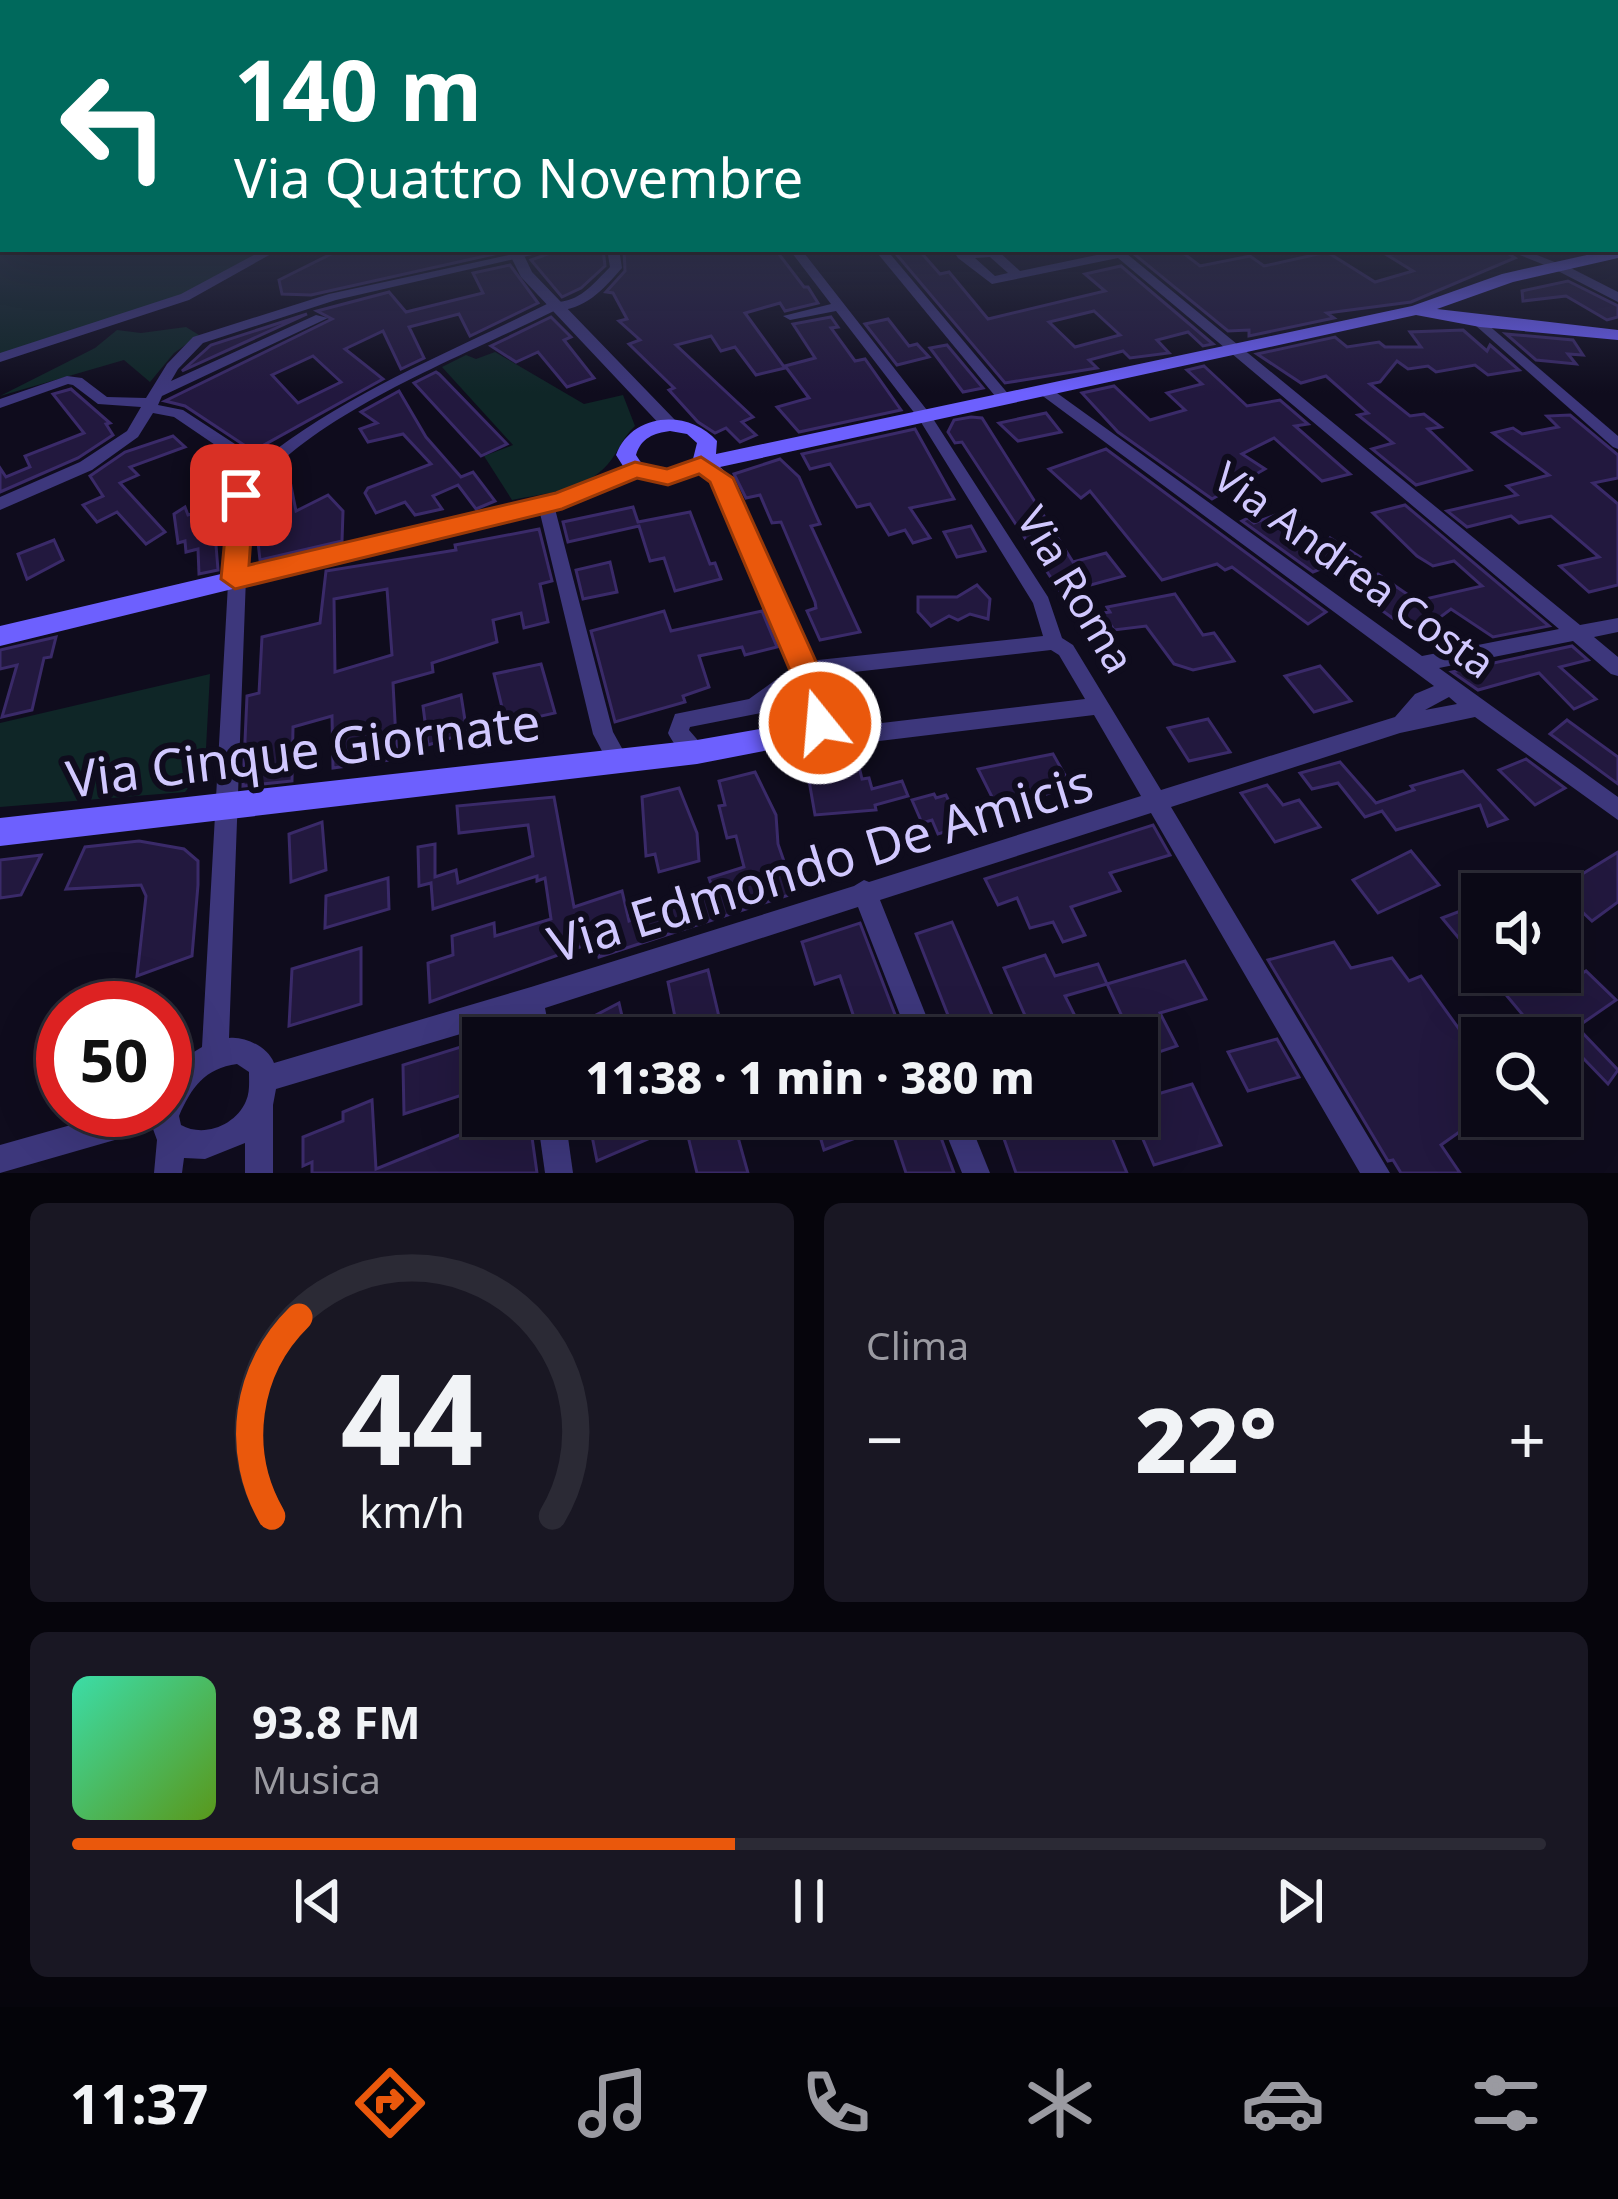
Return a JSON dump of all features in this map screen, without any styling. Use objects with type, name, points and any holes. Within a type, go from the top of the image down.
[{"type":"main road","points":[[0,636],[546,505],[635,470],[668,477],[716,467],[769,448],[1418,310],[1492,284]]},
{"type":"main road","points":[[1418,310],[1480,322],[1618,335]]},
{"type":"main road","points":[[1329,327],[1480,322]]},
{"type":"main road","points":[[635,470],[626,455],[640,434],[670,425],[693,429],[707,441],[805,672]]},
{"type":"main road","points":[[707,441],[769,448]]},
{"type":"main road","name":"Via Cinque Giornate","points":[[0,832],[697,752],[810,734],[818,728],[820,706],[805,672]]},
{"type":"street","points":[[0,358],[185,297],[212,284]]},
{"type":"street","points":[[153,401],[323,316],[404,284]]},
{"type":"street","points":[[540,284],[670,425]]},
{"type":"street","points":[[215,1054],[241,495],[260,468],[290,443],[350,408],[558,306],[587,298],[601,284]]},
{"type":"street","name":"Via Roma","points":[[822,284],[925,417],[1042,602],[1054,642],[1066,650],[1161,803],[1376,1173]]},
{"type":"street","points":[[909,284],[1005,399]]},
{"type":"street","points":[[1156,284],[1618,668]]},
{"type":"street","points":[[1586,284],[1618,298]]},
{"type":"street","points":[[790,316],[839,306]]},
{"type":"street","points":[[0,504],[86,466],[133,434],[172,367],[198,340],[323,316]]},
{"type":"street","points":[[1480,322],[1618,444]]},
{"type":"street","points":[[0,404],[67,380],[77,381],[103,401],[153,401],[260,468]]},
{"type":"street","name":"Via Andrea Costa","points":[[1045,391],[1618,810]]},
{"type":"street","points":[[640,434],[645,416],[642,393]]},
{"type":"street","points":[[546,505],[603,734],[618,760]]},
{"type":"street","points":[[1420,664],[1618,625]]},
{"type":"street","points":[[697,752],[678,733],[682,721],[754,707],[805,672],[1054,642]]},
{"type":"street","name":"Via Edmondo De Amicis","points":[[1400,724],[1422,700],[1452,687]]},
{"type":"street","points":[[746,745],[1101,706]]},
{"type":"street","name":"Via Edmondo De Amicis","points":[[263,1091],[864,891],[1161,803],[1400,724],[1478,708]]},
{"type":"street","points":[[864,891],[914,1017]]},
{"type":"street","points":[[531,1000],[534,1017]]},
{"type":"street","points":[[192,1072],[215,1054],[240,1050],[253,1054],[263,1091],[259,1173]]},
{"type":"street","points":[[175,1137],[182,1149],[212,1149],[246,1125],[263,1091]]},
{"type":"street","points":[[0,1159],[112,1137]]},
{"type":"street","points":[[168,1137],[168,1173]]},
{"type":"street","points":[[553,1137],[559,1173]]},
{"type":"street","points":[[961,1137],[976,1173]]},
{"type":"green space","points":[[0,284],[206,284],[184,296],[0,356]]},
{"type":"green space","points":[[186,327],[199,335],[174,353],[150,382],[124,360],[0,396],[95,348],[117,330],[141,333]]},
{"type":"green space","points":[[495,352],[584,404],[623,395],[635,426],[599,473],[564,490],[512,500],[484,456],[513,445],[442,367],[466,355],[476,359]]},
{"type":"green space","points":[[210,674],[205,767],[185,792],[0,807],[0,723]]},
{"type":"building","points":[[280,284],[361,284],[311,295],[282,294]]},
{"type":"building","points":[[478,284],[524,284],[538,303],[470,336],[459,314],[409,327],[424,358],[401,369],[383,331],[345,349],[383,379],[253,451],[185,406],[165,401],[332,319],[317,311],[389,292],[406,312],[483,293]],"holes":[[[313,356],[341,382],[298,403],[272,375]]]},
{"type":"building","points":[[551,284],[586,284],[581,288],[562,297]]},
{"type":"building","points":[[613,284],[802,284],[818,303],[785,311],[780,303],[745,313],[785,368],[756,375],[735,347],[721,351],[711,336],[676,345],[753,417],[742,422],[756,435],[740,442],[726,428],[715,433],[698,422],[669,390],[674,388],[629,344],[640,340],[619,321],[627,319],[613,293],[606,292]]},
{"type":"building","points":[[921,284],[959,284],[988,319],[1105,291],[1096,284],[1142,284],[1213,344],[1203,346],[1188,332],[1157,340],[1169,353],[1130,358],[1123,351],[1089,360],[1097,368],[1005,383]],"holes":[[[1094,311],[1120,335],[1075,347],[1049,322]]]},
{"type":"building","points":[[1170,284],[1454,284],[1411,302],[1327,313],[1334,318],[1249,336],[1249,330],[1228,331]]},
{"type":"building","points":[[1573,284],[1618,306],[1618,317],[1607,320],[1566,296],[1523,301],[1522,291]]},
{"type":"building","points":[[307,314],[182,371],[211,345]]},
{"type":"building","points":[[551,317],[571,337],[564,340],[594,378],[567,387],[538,352],[516,362],[491,346]]},
{"type":"building","points":[[831,317],[838,327],[831,328],[855,361],[865,359],[901,410],[799,432],[777,407],[809,398],[785,366],[815,358],[793,324]]},
{"type":"building","points":[[888,319],[909,346],[917,344],[929,357],[897,365],[865,324]]},
{"type":"building","points":[[1463,330],[1519,370],[1488,375],[1475,365],[1436,372],[1428,366],[1408,369],[1397,361],[1380,382],[1370,384],[1410,416],[1424,414],[1441,427],[1428,429],[1471,470],[1416,485],[1372,449],[1393,443],[1358,415],[1368,413],[1326,376],[1301,383],[1257,354],[1335,337],[1347,347],[1379,342],[1385,347],[1421,347],[1410,332]]},
{"type":"building","points":[[1506,334],[1573,340],[1583,355],[1568,354],[1576,364],[1536,360]]},
{"type":"building","points":[[947,345],[983,388],[963,392],[930,348]]},
{"type":"building","points":[[1204,366],[1247,406],[1280,400],[1308,424],[1295,426],[1350,474],[1322,481],[1274,438],[1242,454],[1265,469],[1212,499],[1118,432],[1082,393],[1114,386],[1150,420],[1185,410],[1167,393],[1202,384],[1187,370]]},
{"type":"building","points":[[436,372],[507,444],[481,456],[414,383]]},
{"type":"building","points":[[71,389],[110,423],[106,424],[113,435],[78,458],[0,492],[0,468],[6,477],[30,467],[25,456],[84,433],[53,394]]},
{"type":"building","points":[[399,391],[426,437],[461,477],[473,472],[495,501],[476,509],[458,485],[433,496],[442,509],[415,515],[405,502],[376,513],[365,493],[368,488],[431,464],[403,434],[368,442],[360,429],[377,423],[361,412]]},
{"type":"building","points":[[1046,413],[1061,432],[1018,441],[999,423]]},
{"type":"building","points":[[1570,415],[1618,455],[1618,478],[1593,483],[1618,504],[1618,585],[1589,592],[1560,566],[1599,557],[1551,516],[1519,523],[1511,516],[1467,527],[1447,511],[1517,495],[1507,486],[1549,475],[1493,433],[1513,428],[1522,434],[1558,427],[1547,416]]},
{"type":"building","points":[[982,418],[1073,562],[1106,553],[1124,576],[1061,593],[962,442],[955,443],[948,432],[954,420]]},
{"type":"building","points":[[915,429],[954,499],[910,508],[930,538],[913,543],[905,530],[889,535],[870,504],[857,507],[830,464],[810,469],[802,454]]},
{"type":"building","points":[[173,436],[185,447],[130,467],[138,475],[120,483],[165,532],[146,544],[117,512],[97,522],[83,505],[103,496],[90,476],[125,452]]},
{"type":"building","points":[[1106,449],[1326,612],[1308,624],[1232,567],[1225,570],[1217,564],[1162,580],[1090,491],[1081,498],[1049,469]]},
{"type":"building","points":[[780,459],[799,477],[820,524],[811,526],[860,632],[820,640],[807,611],[816,608],[815,602],[781,522],[772,523],[760,495],[746,498],[734,474]]},
{"type":"building","points":[[291,486],[296,511],[328,495],[343,511],[342,541],[260,560],[253,498]]},
{"type":"building","points":[[1405,505],[1549,626],[1493,637],[1451,609],[1423,630],[1419,626],[1412,632],[1373,604],[1377,602],[1357,588],[1378,574],[1417,601],[1482,586],[1454,561],[1433,566],[1417,556],[1373,513]]},
{"type":"building","points":[[185,507],[188,515],[213,508],[218,570],[199,574],[198,549],[186,552],[185,541],[178,543],[174,514]]},
{"type":"building","points":[[633,507],[638,522],[690,512],[710,564],[715,563],[721,579],[675,591],[664,558],[650,561],[639,526],[568,542],[563,522]]},
{"type":"building","points":[[1286,511],[1326,542],[1330,538],[1360,557],[1346,568],[1338,562],[1313,572],[1242,521],[1248,518],[1254,523]]},
{"type":"building","points":[[971,526],[985,551],[957,557],[944,532]]},
{"type":"building","points":[[539,529],[552,581],[540,584],[548,622],[524,628],[521,613],[493,620],[497,642],[432,663],[433,672],[393,683],[397,759],[333,768],[332,716],[293,727],[292,781],[243,786],[247,696],[259,693],[262,637],[320,623],[326,571],[456,550],[455,545]],"holes":[[[387,589],[392,655],[335,672],[334,599]]]},
{"type":"building","points":[[54,540],[63,560],[27,579],[18,554]]},
{"type":"building","points":[[610,562],[617,592],[583,599],[576,570]]},
{"type":"building","points":[[977,585],[990,599],[988,619],[970,614],[958,620],[949,616],[931,626],[918,612],[918,597],[957,597]]},
{"type":"building","points":[[1175,594],[1203,635],[1214,633],[1234,661],[1193,670],[1174,664],[1146,626],[1114,630],[1103,613],[1110,612],[1107,607]]},
{"type":"building","points":[[664,611],[671,631],[762,611],[777,647],[745,655],[742,647],[699,656],[709,687],[683,696],[685,702],[615,722],[591,631]]},
{"type":"building","points":[[56,637],[51,657],[44,658],[32,710],[2,717],[17,665],[0,669],[0,650]]},
{"type":"building","points":[[1572,646],[1588,660],[1560,667],[1596,699],[1574,709],[1539,673],[1478,690],[1452,672]]},
{"type":"building","points":[[541,664],[555,713],[506,724],[494,674]]},
{"type":"building","points":[[1320,666],[1351,701],[1314,712],[1285,676]]},
{"type":"building","points":[[461,695],[467,733],[428,745],[423,706]]},
{"type":"building","points":[[1208,719],[1230,752],[1189,761],[1168,728]]},
{"type":"building","points":[[1567,720],[1618,757],[1618,784],[1550,734]]},
{"type":"building","points":[[1053,754],[1071,786],[1047,794],[1044,788],[993,799],[978,769]]},
{"type":"building","points":[[1526,759],[1565,788],[1535,805],[1499,770]]},
{"type":"building","points":[[858,762],[862,779],[869,778],[872,789],[902,781],[908,796],[875,805],[876,810],[815,815],[807,769]]},
{"type":"building","points":[[1340,762],[1376,803],[1414,790],[1411,786],[1463,771],[1507,819],[1488,826],[1480,805],[1396,830],[1382,811],[1365,817],[1338,783],[1312,789],[1300,773]]},
{"type":"building","points":[[755,772],[776,815],[778,844],[795,893],[599,957],[596,941],[430,1002],[428,963],[453,955],[452,936],[494,923],[495,936],[551,919],[545,878],[537,881],[537,876],[433,909],[431,883],[419,886],[418,847],[435,844],[435,877],[456,870],[458,883],[533,856],[528,825],[459,833],[457,806],[554,797],[574,907],[622,891],[629,921],[669,907],[668,901],[712,887],[709,878],[744,867],[736,836],[727,838],[719,781]]},
{"type":"building","points":[[1267,785],[1283,805],[1299,800],[1320,827],[1275,842],[1241,793]]},
{"type":"building","points":[[679,788],[697,833],[699,861],[659,872],[655,854],[646,856],[642,797]]},
{"type":"building","points":[[934,794],[936,798],[946,795],[961,827],[938,834],[932,820],[922,823],[912,800]]},
{"type":"building","points":[[322,822],[326,870],[291,882],[289,834]]},
{"type":"building","points":[[1153,825],[1170,855],[1110,873],[1120,891],[1071,907],[1085,935],[1063,942],[1053,922],[1030,928],[1017,898],[998,905],[985,879]]},
{"type":"building","points":[[139,841],[184,849],[198,861],[198,885],[192,956],[137,976],[146,896],[141,885],[66,889],[85,847]]},
{"type":"building","points":[[1411,851],[1439,885],[1378,913],[1353,880]]},
{"type":"building","points":[[1618,852],[1618,902],[1592,921],[1581,911],[1581,875]]},
{"type":"building","points":[[41,855],[21,895],[0,898],[0,860]]},
{"type":"building","points":[[388,878],[389,909],[325,928],[326,896]]},
{"type":"building","points":[[1461,911],[1461,941],[1442,918]]},
{"type":"building","points":[[952,922],[993,1017],[949,1017],[916,934]]},
{"type":"building","points":[[860,923],[896,1017],[854,1017],[840,976],[815,984],[802,942]]},
{"type":"building","points":[[1334,942],[1351,968],[1392,958],[1409,981],[1421,976],[1461,1032],[1461,1131],[1441,1145],[1460,1173],[1401,1173],[1393,1160],[1388,1161],[1268,960]]},
{"type":"building","points":[[361,948],[361,1004],[289,1026],[292,969]]},
{"type":"building","points":[[1045,955],[1055,976],[1098,964],[1107,984],[1065,996],[1076,1017],[1026,1017],[1004,968]]},
{"type":"building","points":[[1185,961],[1206,999],[1160,1013],[1177,1046],[1158,1052],[1158,1017],[1122,1017],[1107,984]]},
{"type":"building","points":[[708,970],[719,1017],[675,1017],[668,982]]},
{"type":"building","points":[[1586,971],[1616,1000],[1581,1024],[1581,1017],[1524,1017],[1504,993],[1581,993],[1581,974]]},
{"type":"building","points":[[619,1003],[622,1017],[592,1017]]},
{"type":"building","points":[[1581,1031],[1618,1070],[1608,1084],[1583,1058]]},
{"type":"building","points":[[1277,1039],[1299,1077],[1248,1091],[1228,1052]]},
{"type":"building","points":[[462,1047],[462,1095],[404,1114],[403,1065]]},
{"type":"building","points":[[1192,1084],[1221,1145],[1154,1165],[1142,1137],[1158,1137],[1158,1094]]},
{"type":"building","points":[[372,1100],[376,1169],[462,1134],[532,1137],[537,1173],[312,1173],[312,1162],[303,1166],[303,1137],[343,1121],[343,1112]]},
{"type":"building","points":[[592,1137],[652,1137],[597,1161]]},
{"type":"building","points":[[688,1137],[738,1137],[748,1173],[697,1173]]},
{"type":"building","points":[[820,1137],[858,1137],[824,1150]]},
{"type":"building","points":[[894,1137],[941,1137],[954,1173],[906,1173]]},
{"type":"building","points":[[1003,1137],[1112,1137],[1127,1173],[1016,1173]]},
{"type":"route","points":[[241,495],[235,579],[562,500],[635,470],[668,477],[701,464],[721,478],[820,706],[820,723]]}]
